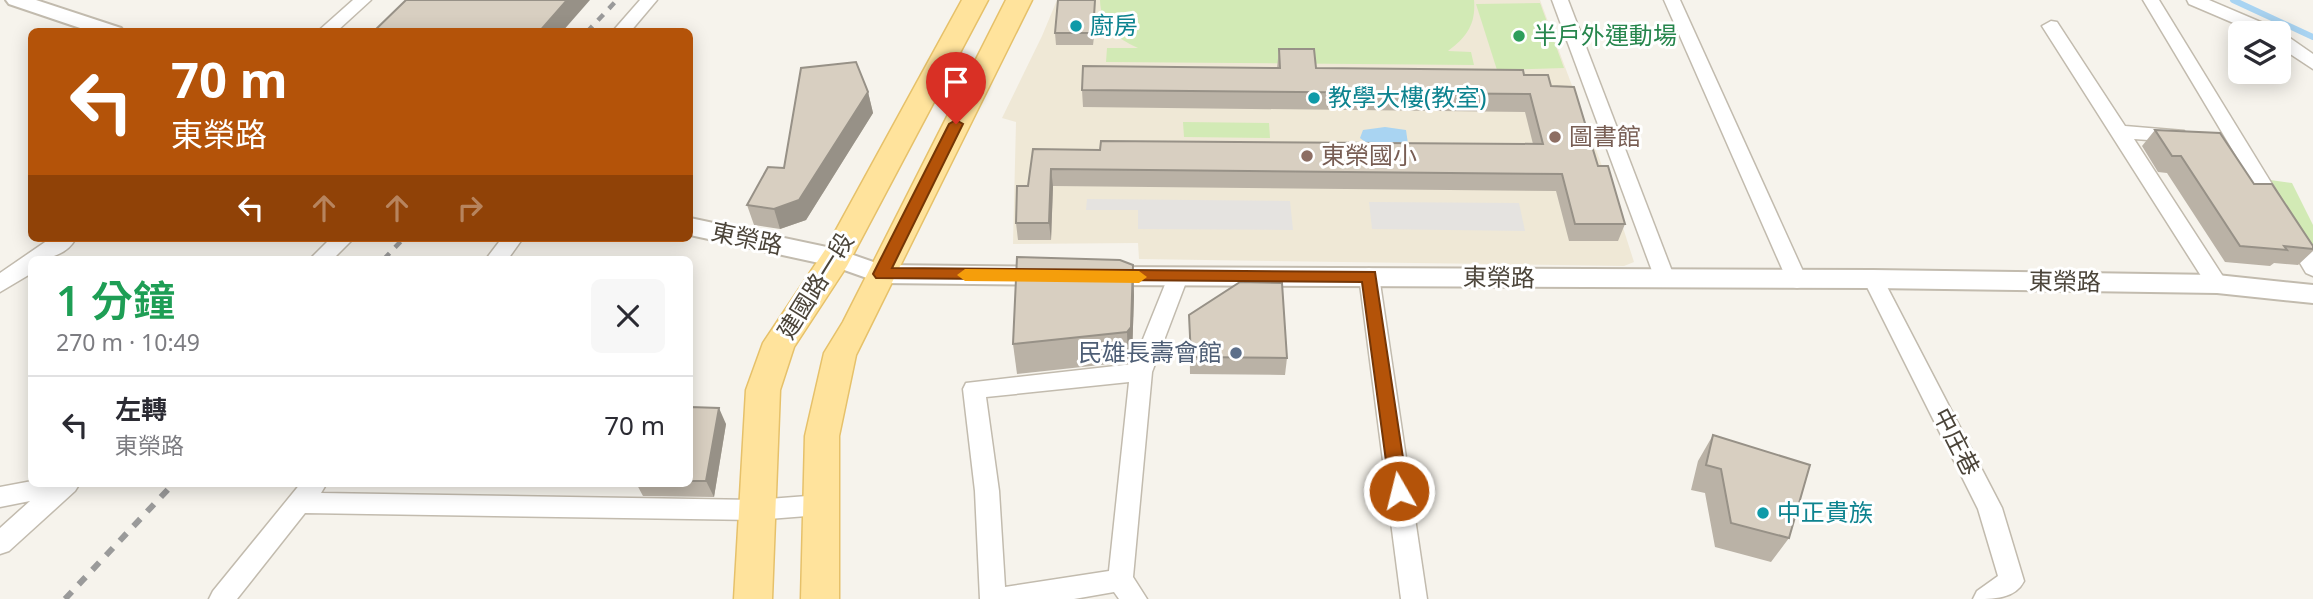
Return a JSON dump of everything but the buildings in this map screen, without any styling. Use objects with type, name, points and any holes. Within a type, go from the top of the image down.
[{"type":"main road","name":"建國路一段","points":[[753,599],[763,390],[779,343],[836,258],[975,0]]},
{"type":"main road","name":"建國路一段","points":[[821,599],[822,436],[840,353],[855,329],[1019,0]]},
{"type":"street","points":[[16,0],[102,28]]},
{"type":"street","points":[[330,28],[363,0]]},
{"type":"street","points":[[624,28],[649,0]]},
{"type":"street","points":[[1560,0],[1665,279]]},
{"type":"street","points":[[1672,0],[1797,280]]},
{"type":"street","points":[[2151,0],[2313,268]]},
{"type":"street","points":[[2195,0],[2243,21]]},
{"type":"street","points":[[2051,26],[2217,284]]},
{"type":"street","points":[[2291,46],[2313,62]]},
{"type":"street","points":[[2120,132],[2237,140]]},
{"type":"street","name":"東榮路","points":[[693,228],[836,258],[881,274],[1873,279],[2217,284],[2313,294]]},
{"type":"street","points":[[40,256],[60,242]]},
{"type":"street","points":[[323,256],[339,242]]},
{"type":"street","points":[[498,256],[510,242]]},
{"type":"street","points":[[0,284],[28,265]]},
{"type":"street","points":[[1369,276],[1414,599]]},
{"type":"street","points":[[1004,599],[1127,590],[1141,372],[1178,277]]},
{"type":"street","name":"中庄巷","points":[[1873,279],[1990,508],[2012,581],[1986,599]]},
{"type":"street","points":[[993,599],[987,491],[974,389],[1141,372]]},
{"type":"street","points":[[0,497],[49,487]]},
{"type":"street","points":[[0,543],[63,487]]},
{"type":"street","points":[[222,599],[312,487]]},
{"type":"street","points":[[299,503],[756,510],[820,505]]},
{"type":"shaded area","name":"東榮國小","points":[[1057,0],[1540,0],[1611,190],[1634,262],[1624,266],[1139,259],[1138,243],[1013,244],[1016,122],[1002,118]]},
{"type":"shaded area","points":[[1087,199],[1290,201],[1293,230],[1138,229],[1138,210],[1086,210]]},
{"type":"shaded area","points":[[1369,202],[1519,203],[1525,231],[1372,229]]},
{"type":"green space","points":[[1100,0],[1474,0],[1469,29],[1448,51],[1471,52],[1474,65],[1106,62],[1107,48],[1138,48],[1122,40],[1106,24]]},
{"type":"green space","name":"半戶外運動場","points":[[1540,3],[1564,68],[1497,70],[1476,4]]},
{"type":"green space","points":[[1183,122],[1269,123],[1270,138],[1184,137]]},
{"type":"green space","points":[[2270,180],[2292,183],[2313,225],[2313,248]]},
{"type":"water","points":[[1385,127],[1406,130],[1408,144],[1369,145],[1360,138],[1363,130]]},
{"type":"waterway","points":[[2233,0],[2313,37]]},
{"type":"railway","points":[[591,28],[617,0]]},
{"type":"railway","points":[[387,256],[400,242]]},
{"type":"railway","points":[[65,599],[170,487]]},
{"type":"slow traffic","points":[[965,275],[1139,277]]},
{"type":"place","name":"廚房","points":[[1076,26]]},
{"type":"place","name":"半戶外運動場","points":[[1519,36]]},
{"type":"place","name":"教學大樓(教室)","points":[[1314,98]]},
{"type":"place","name":"圖書館","points":[[1555,137]]},
{"type":"place","name":"東榮國小","points":[[1307,156]]},
{"type":"place","name":"民雄長壽會館","points":[[1236,353]]},
{"type":"place","name":"中正貴族","points":[[1763,513]]},
{"type":"route","points":[[956,124],[881,274],[1369,276],[1399,491]]}]
